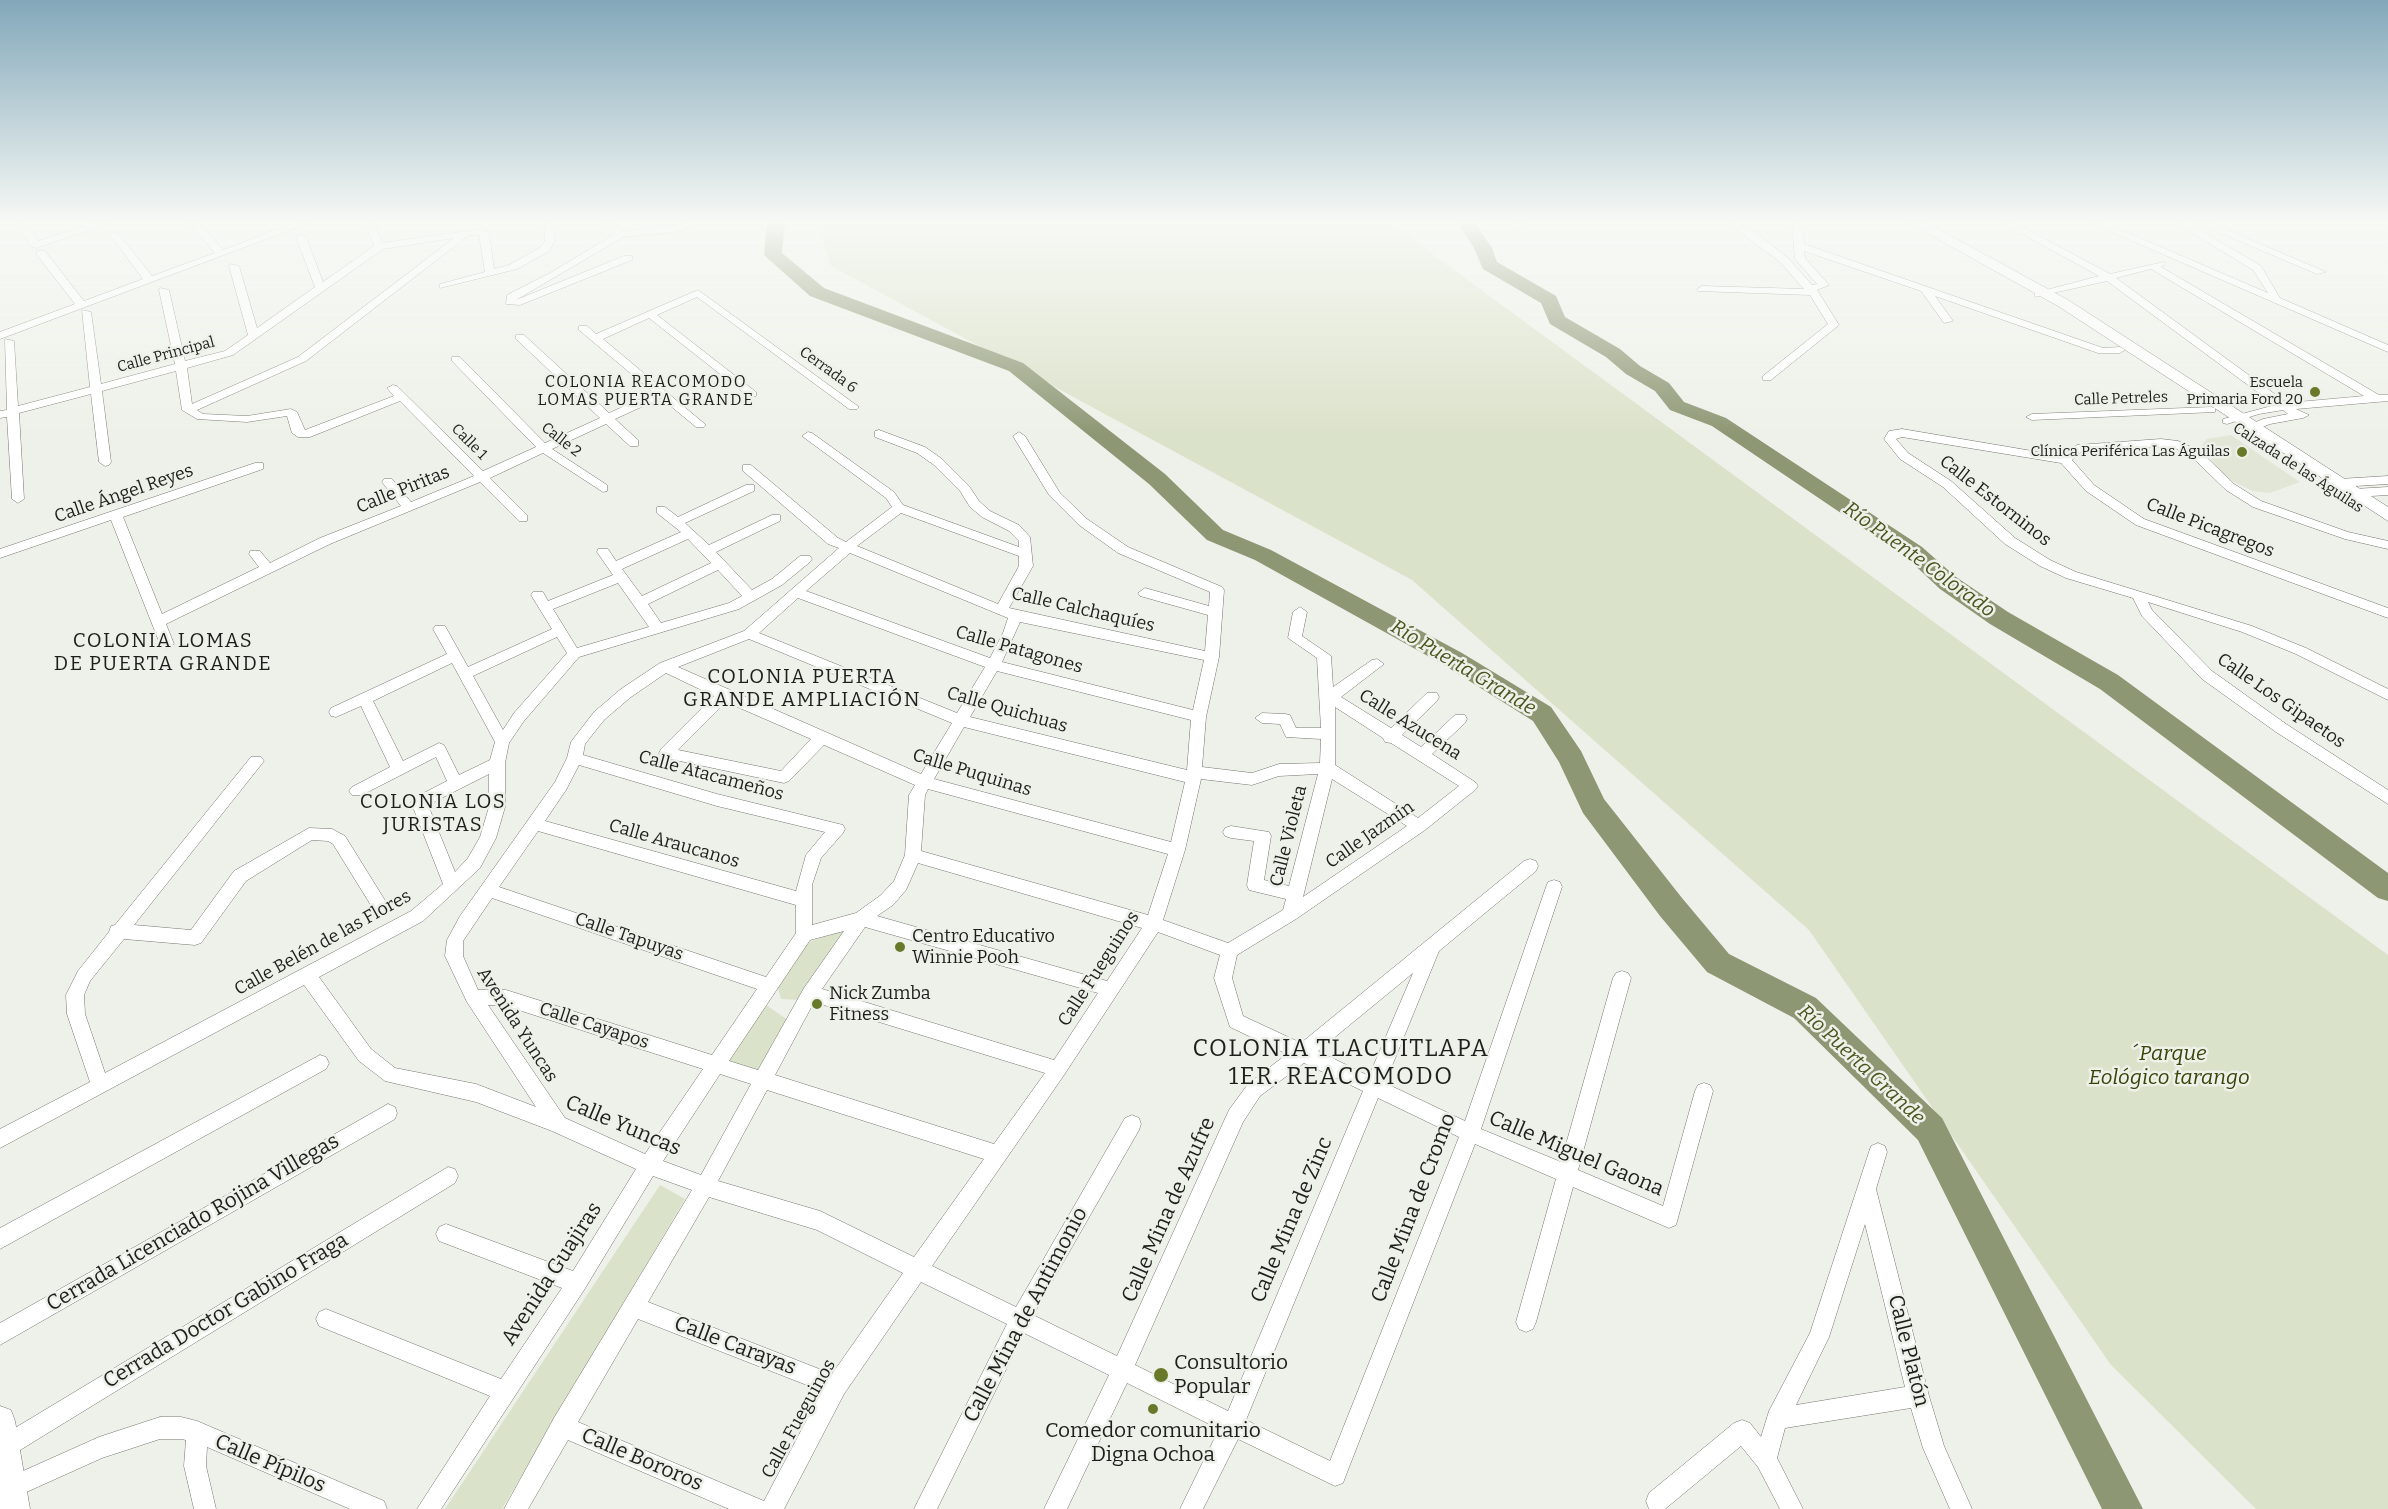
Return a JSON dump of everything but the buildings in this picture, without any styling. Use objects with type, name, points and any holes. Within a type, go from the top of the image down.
[{"type":"main road","name":"Calzada de las Águilas","points":[[2040,293],[2120,350],[2212,406],[2244,422],[2388,515]]},
{"type":"main road","name":"Calzada de las Águilas","points":[[2040,293],[2212,406]]},
{"type":"main road","points":[[2212,406],[2244,422]]},
{"type":"main road","name":"Calzada de las Águilas","points":[[2244,422],[2388,527]]},
{"type":"main road","points":[[2,1434],[12,1498]]},
{"type":"street","points":[[72,293],[84,309],[105,462]]},
{"type":"street","points":[[18,499],[14,411],[3,337],[84,309],[121,293]]},
{"type":"street","points":[[165,293],[188,410],[302,359],[388,293]]},
{"type":"street","points":[[242,293],[254,337]]},
{"type":"street","name":"Calle Principal","points":[[0,415],[229,354],[315,293]]},
{"type":"street","points":[[518,293],[511,297],[510,302],[516,303],[542,293]]},
{"type":"street","name":"Cerrada 6","points":[[650,314],[697,293]]},
{"type":"street","name":"Cerrada 6","points":[[699,293],[853,407]]},
{"type":"street","points":[[1767,378],[1834,325],[1813,293]]},
{"type":"street","points":[[1928,293],[1948,321]]},
{"type":"street","points":[[1939,293],[2102,351],[2120,350]]},
{"type":"street","points":[[2130,293],[2297,415]]},
{"type":"street","points":[[2198,293],[2375,398]]},
{"type":"street","points":[[2260,293],[2388,349]]},
{"type":"street","points":[[2273,293],[2275,300]]},
{"type":"street","points":[[595,338],[650,314],[752,394]]},
{"type":"street","points":[[583,328],[700,425]]},
{"type":"street","points":[[520,337],[609,418],[633,443]]},
{"type":"street","name":"Calle 2","points":[[456,359],[543,448],[603,488]]},
{"type":"street","name":"Calle 1","points":[[188,410],[201,417],[247,419],[291,412],[298,433],[306,434],[397,393],[523,518]]},
{"type":"street","name":"Calle Piritas","points":[[158,622],[325,541],[480,477],[663,393]]},
{"type":"street","points":[[2244,422],[2287,406],[2388,398]]},
{"type":"street","name":"Calle Petreles","points":[[2032,417],[2212,406]]},
{"type":"street","points":[[2244,422],[2267,421],[2297,415],[2388,408]]},
{"type":"street","name":"Calle Estorninos","points":[[2065,460],[1902,433],[1893,434],[1890,439],[1904,456],[1947,484],[2010,541],[2045,563],[2071,575],[2247,629],[2301,651],[2388,695]]},
{"type":"street","points":[[515,1509],[705,1186],[810,993],[861,919],[887,900],[900,885],[913,855],[917,795],[1010,633],[1008,613],[1026,566],[1025,540],[1014,528],[986,514],[974,504],[965,489],[938,462],[921,450],[879,434]]},
{"type":"street","points":[[808,436],[890,495],[899,508],[1026,554]]},
{"type":"street","name":"Calle Fueguinos","points":[[772,1509],[836,1386],[999,1155],[1154,924],[1177,850],[1194,775],[1199,717],[1212,657],[1216,590],[1123,550],[1083,522],[1055,495],[1019,436]]},
{"type":"street","points":[[2065,460],[2078,449],[2161,443],[2178,445],[2196,454],[2230,487],[2257,504],[2345,535],[2388,545]]},
{"type":"street","name":"Calle Picagregos","points":[[2065,460],[2090,488],[2112,506],[2140,522],[2388,614]]},
{"type":"street","name":"Calle Ángel Reyes","points":[[0,555],[259,466]]},
{"type":"street","name":"Calle Calchaquíes","points":[[747,468],[833,541],[1008,613],[1212,657]]},
{"type":"street","points":[[2339,483],[2388,480]]},
{"type":"street","points":[[388,482],[408,507]]},
{"type":"street","points":[[677,522],[750,488]]},
{"type":"street","points":[[2354,493],[2388,491]]},
{"type":"street","name":"Avenida Yuncas","points":[[558,1124],[473,997],[454,956],[455,940],[535,824],[575,758],[578,742],[586,729],[626,693],[665,667],[749,634],[848,547],[899,508]]},
{"type":"street","points":[[661,510],[708,551],[751,597]]},
{"type":"street","points":[[116,516],[167,644]]},
{"type":"street","points":[[708,551],[776,518]]},
{"type":"street","points":[[690,534],[618,572],[542,601],[574,654],[734,606],[777,582],[805,559]]},
{"type":"street","points":[[603,552],[641,602],[658,630]]},
{"type":"street","points":[[255,554],[268,569]]},
{"type":"street","points":[[641,602],[719,564]]},
{"type":"street","name":"Calle Patagones","points":[[798,593],[993,665],[1199,717]]},
{"type":"street","points":[[1145,593],[1215,612]]},
{"type":"street","name":"Calle Los Gipaetos","points":[[2139,597],[2147,614],[2207,675],[2281,728],[2388,798]]},
{"type":"street","name":"Calle Violeta","points":[[1290,914],[1327,768],[1329,734],[1329,698],[1324,656],[1295,638],[1300,612]]},
{"type":"street","points":[[440,629],[502,742]]},
{"type":"street","points":[[464,674],[561,630]]},
{"type":"street","name":"Calle Quichuas","points":[[749,634],[960,720],[1194,775],[1252,779],[1290,768],[1327,768]]},
{"type":"street","name":"Calle Belén de las Flores","points":[[0,1138],[417,916],[452,886],[474,863],[488,838],[497,807],[497,763],[502,742],[519,717],[574,654]]},
{"type":"street","points":[[336,712],[454,656]]},
{"type":"street","points":[[1329,698],[1377,664]]},
{"type":"street","name":"Calle Puquinas","points":[[665,667],[820,738],[924,782],[1177,850]]},
{"type":"street","points":[[724,695],[666,753],[784,777],[820,738]]},
{"type":"street","points":[[1390,738],[1432,697]]},
{"type":"street","name":"Calle Azucena","points":[[1329,698],[1470,786]]},
{"type":"street","points":[[365,699],[399,770]]},
{"type":"street","points":[[1262,718],[1285,719],[1291,733],[1329,734]]},
{"type":"street","points":[[1421,756],[1460,719]]},
{"type":"street","points":[[357,791],[439,749],[456,784]]},
{"type":"street","name":"Calle Atacameños","points":[[575,758],[717,800],[837,829],[814,855],[804,885],[803,900]]},
{"type":"street","points":[[100,1085],[76,1014],[75,995],[84,976],[117,931],[256,761]]},
{"type":"street","points":[[452,886],[419,802],[497,763]]},
{"type":"street","points":[[1327,768],[1419,826]]},
{"type":"street","name":"Calle Jazmín","points":[[1230,951],[1290,914],[1419,826],[1470,786]]},
{"type":"street","name":"Calle Araucanos","points":[[535,824],[803,900]]},
{"type":"street","points":[[1231,832],[1263,836],[1255,885],[1295,894]]},
{"type":"street","points":[[117,931],[195,938],[240,876],[309,834],[332,835],[339,840],[378,902]]},
{"type":"street","points":[[913,855],[1154,924],[1230,951]]},
{"type":"street","name":"Calle Mina de Azufre","points":[[1055,1509],[1122,1370],[1236,1116],[1254,1090],[1303,1053],[1530,866]]},
{"type":"street","name":"Calle Mina de Cromo","points":[[1335,1475],[1470,1133],[1554,887]]},
{"type":"street","name":"Calle Tapuyas","points":[[489,890],[768,985]]},
{"type":"street","points":[[803,900],[804,934],[861,919],[1110,989]]},
{"type":"street","name":"Avenida Guajiras","points":[[428,1509],[577,1283],[649,1165],[804,934]]},
{"type":"street","name":"Calle Mina de Zinc","points":[[1191,1509],[1233,1425],[1432,947]]},
{"type":"street","name":"Calle Miguel Gaona","points":[[1230,951],[1223,978],[1236,1021],[1470,1133],[1669,1218],[1704,1091]]},
{"type":"street","name":"Calle Yuncas","points":[[308,976],[365,1055],[391,1075],[476,1093],[558,1124],[649,1165],[705,1186],[820,1221],[1335,1475]]},
{"type":"street","points":[[1526,1322],[1622,978]]},
{"type":"street","points":[[810,993],[1058,1069]]},
{"type":"street","name":"Calle Cayapos","points":[[473,997],[506,998],[715,1065]]},
{"type":"street","points":[[0,1239],[320,1064]]},
{"type":"street","points":[[715,1065],[762,1082],[999,1155]]},
{"type":"street","name":"Cerrada Licenciado Rojina Villegas","points":[[0,1335],[388,1113]]},
{"type":"street","name":"Calle Mina de Antimonio","points":[[925,1509],[1020,1319],[1132,1124]]},
{"type":"street","points":[[1766,1459],[1776,1419],[1818,1337],[1878,1152]]},
{"type":"street","name":"Cerrada Doctor Gabino Fraga","points":[[2,1434],[448,1176]]},
{"type":"street","name":"Calle Platón","points":[[1866,1189],[1918,1396],[1934,1448],[1961,1509]]},
{"type":"street","points":[[446,1234],[577,1283]]},
{"type":"street","name":"Calle Carayas","points":[[633,1307],[836,1386]]},
{"type":"street","points":[[326,1319],[505,1391]]},
{"type":"street","points":[[1776,1419],[1918,1396]]},
{"type":"street","name":"Calle Bororos","points":[[562,1426],[756,1509]]},
{"type":"street","name":"Calle Pípilos","points":[[12,1498],[63,1462],[160,1428],[181,1428],[197,1432],[376,1509]]},
{"type":"street","points":[[1657,1501],[1742,1431],[1766,1459],[1792,1509]]},
{"type":"street","points":[[197,1432],[195,1466],[205,1509]]},
{"type":"shaded area","points":[[2231,435],[2300,482],[2270,493],[2253,491],[2232,481],[2217,467],[2209,457],[2208,451],[2201,446],[2207,439]]},
{"type":"green space","name":"´Parque Eológico tarango","points":[[882,293],[1486,293],[2388,955],[2388,1509],[2256,1509],[2111,1365],[1809,930],[1412,580]]},
{"type":"green space","points":[[853,925],[801,1000],[781,999],[777,984],[802,945]]},
{"type":"green space","points":[[762,1002],[789,1021],[759,1075],[720,1063]]},
{"type":"green space","points":[[660,1185],[685,1199],[502,1509],[445,1509]]},
{"type":"waterway","name":"Río Puerta Grande","points":[[821,293],[1016,367],[1157,479],[1215,535],[1263,555],[1453,659],[1542,714],[1571,758],[1593,805],[1671,907],[1718,963],[1805,1008],[1930,1129],[2123,1509]]},
{"type":"waterway","name":"Río Puente Colorado","points":[[1538,293],[1549,300],[1557,320],[1582,337],[1613,353],[1633,370],[1662,387],[1677,406],[1719,422],[1914,552],[1948,583],[1999,618],[2109,682],[2388,889]]},
{"type":"place","name":"Escuela Primaria Ford 20","points":[[2315,392]]},
{"type":"place","name":"Clínica Periférica Las Águilas","points":[[2242,452]]},
{"type":"place","name":"Centro Educativo Winnie Pooh","points":[[900,947]]},
{"type":"place","name":"Nick Zumba Fitness","points":[[817,1004]]},
{"type":"place","name":"Consultorio Popular","points":[[1161,1375]]},
{"type":"place","name":"Comedor comunitario Digna Ochoa","points":[[1153,1409]]},
{"type":"district","name":"COLONIA REACOMODO LOMAS PUERTA GRANDE","points":[[646,392]]},
{"type":"district","name":"COLONIA LOMAS DE PUERTA GRANDE","points":[[163,652]]},
{"type":"district","name":"COLONIA PUERTA GRANDE AMPLIACIÓN","points":[[802,688]]},
{"type":"district","name":"COLONIA LOS JURISTAS","points":[[433,814]]},
{"type":"district","name":"COLONIA TLACUITLAPA 1ER. REACOMODO","points":[[1341,1063]]}]
